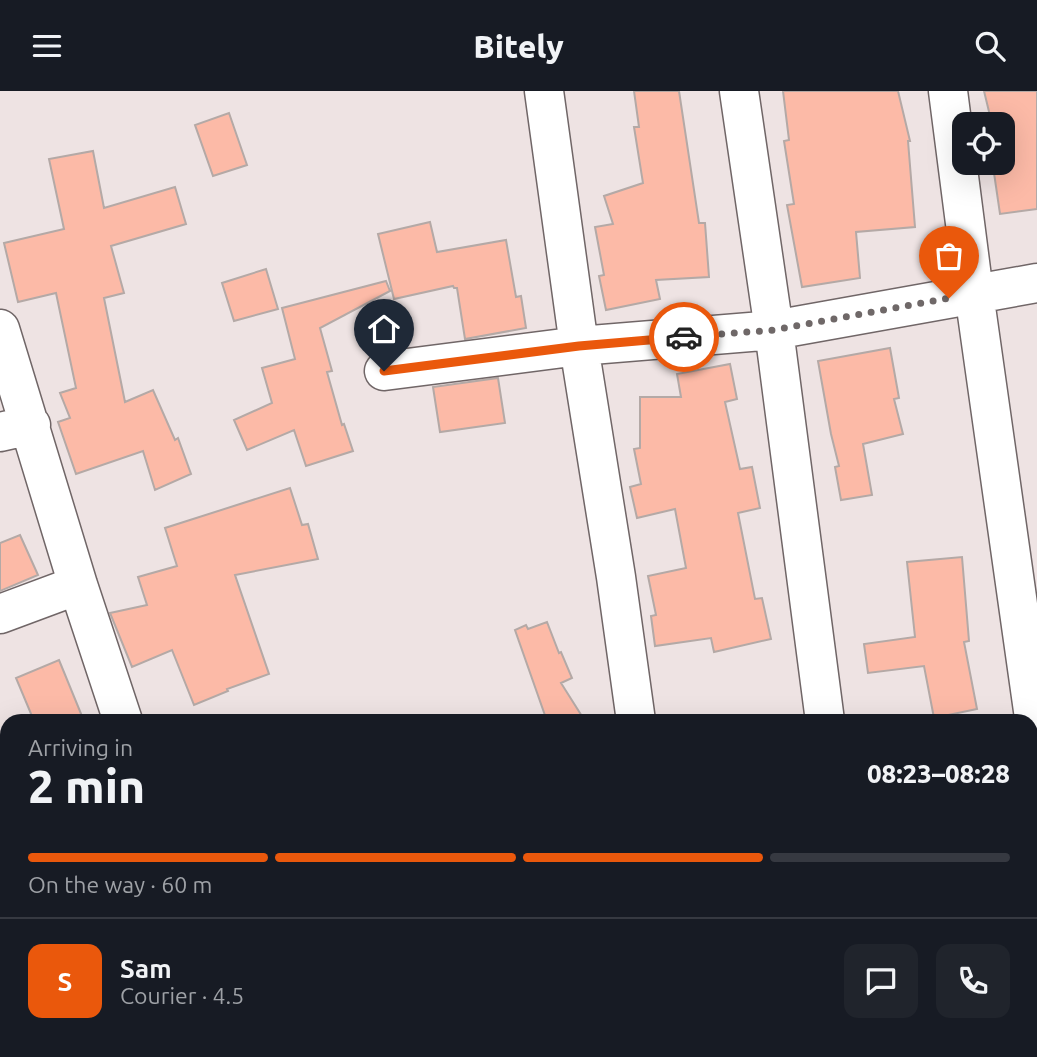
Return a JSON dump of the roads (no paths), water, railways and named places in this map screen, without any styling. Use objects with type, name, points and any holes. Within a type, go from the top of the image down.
[{"type":"street","points":[[544,91],[579,346],[635,714]]},
{"type":"street","points":[[739,91],[774,330],[824,714]]},
{"type":"street","points":[[948,91],[1033,714]]},
{"type":"street","points":[[384,371],[579,346],[774,330],[1037,283]]},
{"type":"street","points":[[0,329],[15,428],[78,585],[121,714]]},
{"type":"street","points":[[0,614],[78,585]]}]
